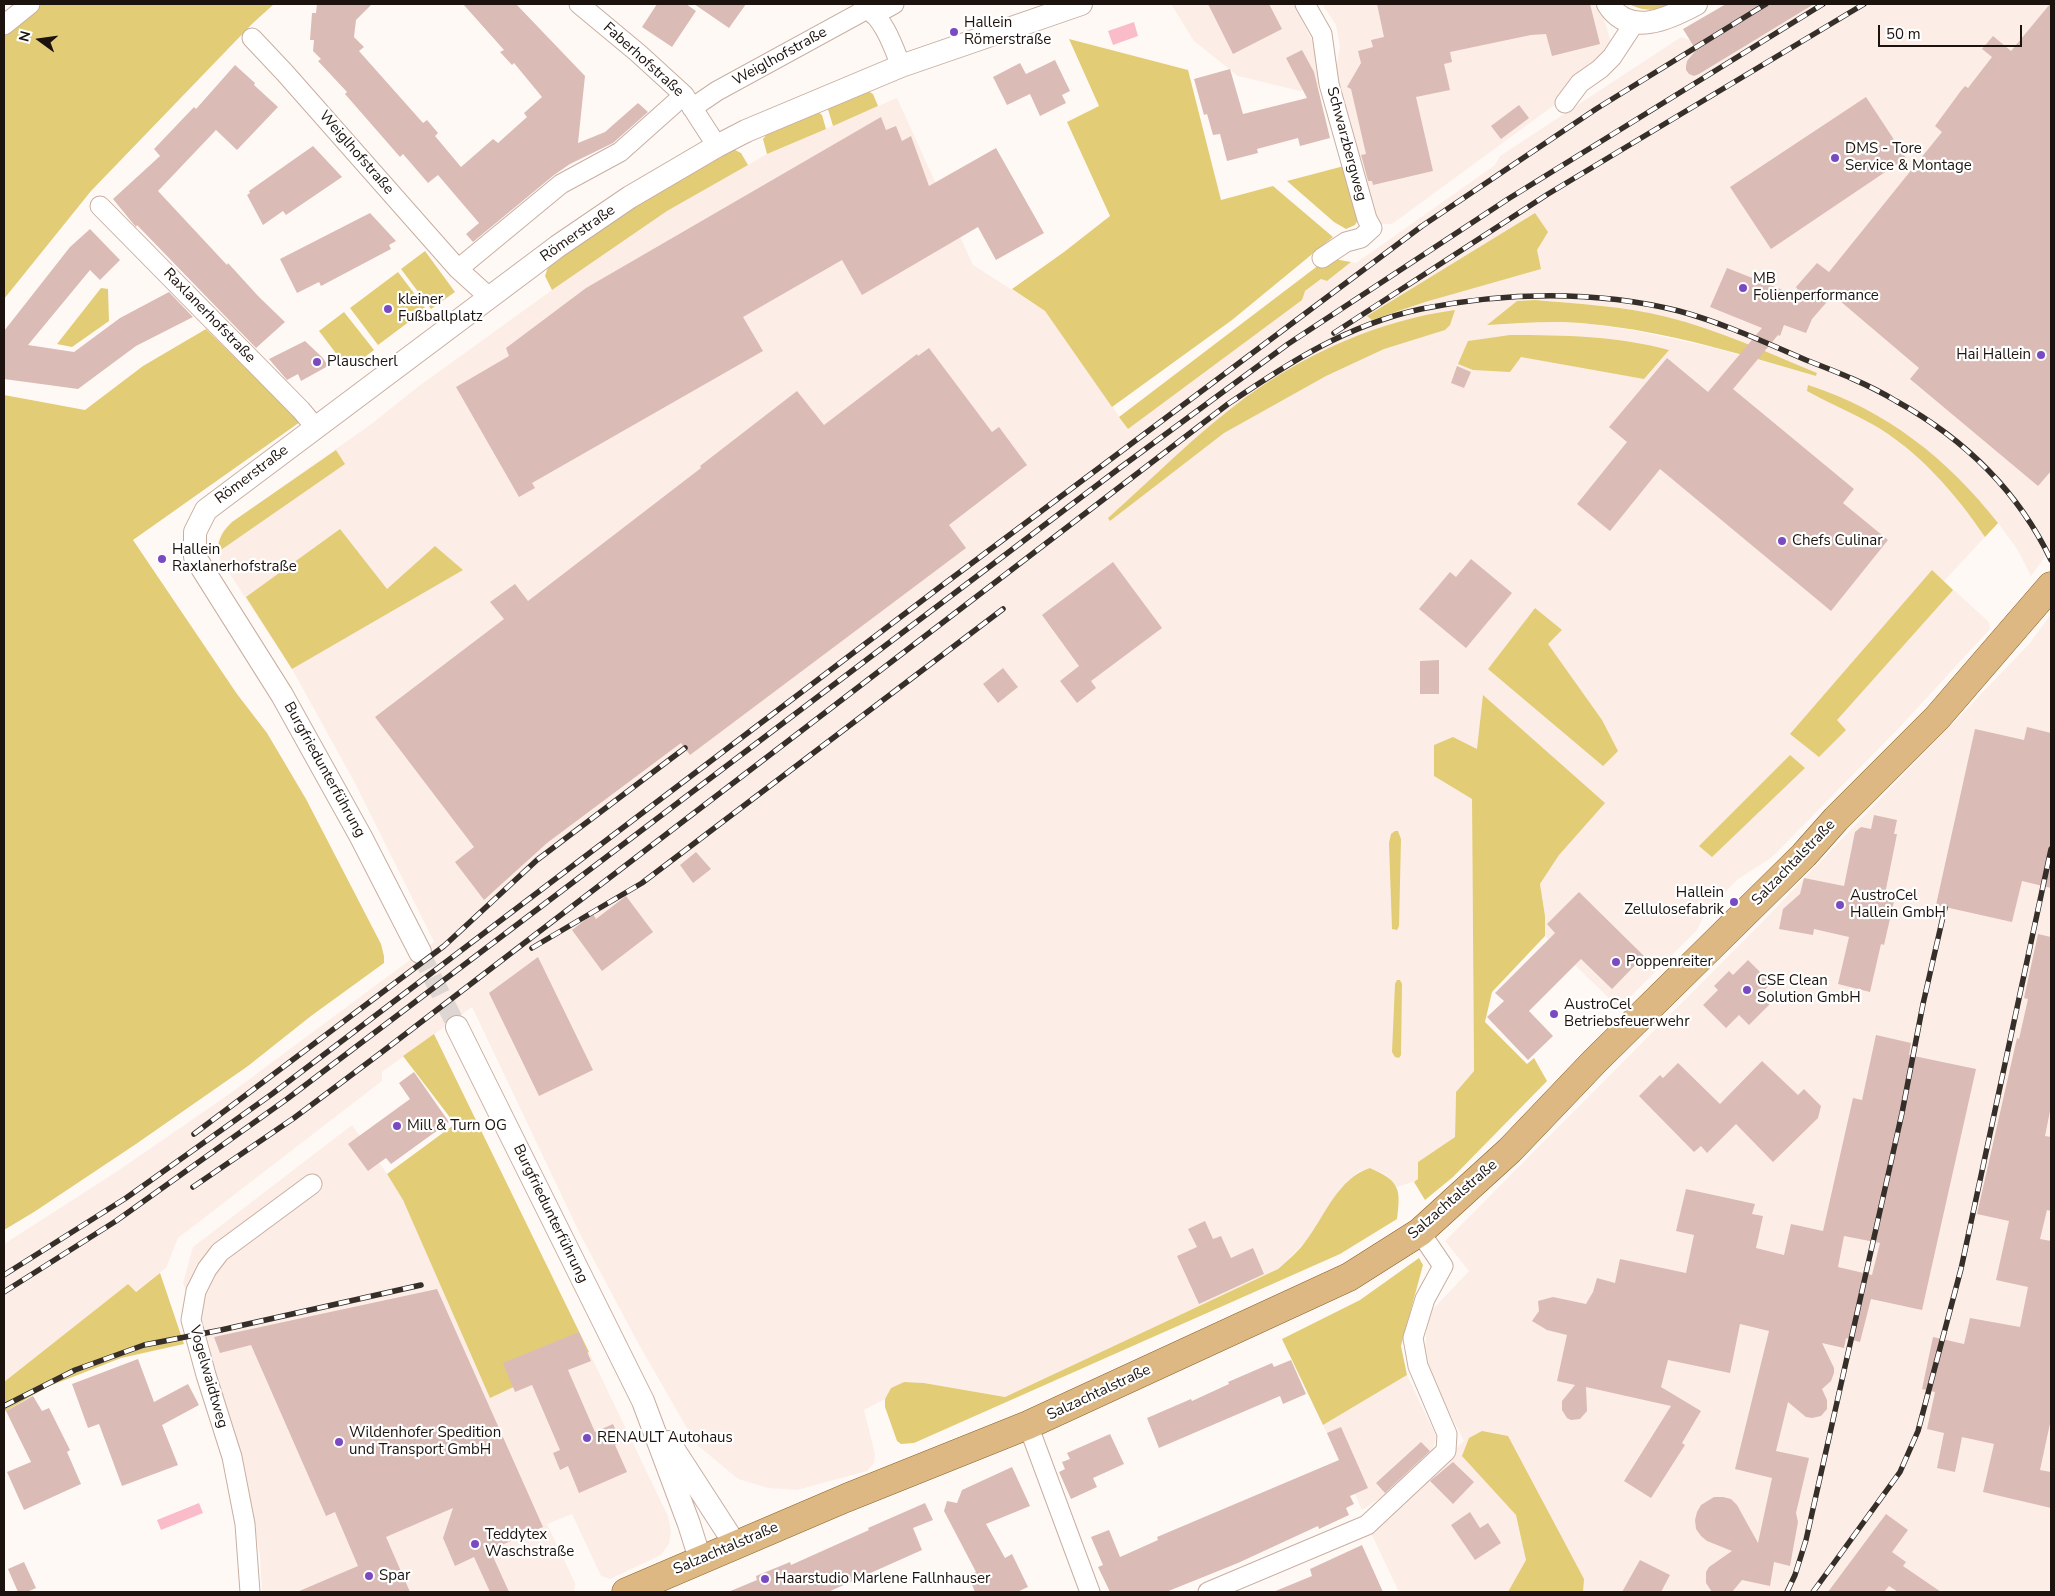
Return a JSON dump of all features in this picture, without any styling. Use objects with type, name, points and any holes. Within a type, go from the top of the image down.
[{"type":"main road","name":"Salzachtalstraße","points":[[626,1592],[735,1544],[1028,1426],[1349,1277],[1420,1232],[1510,1150],[1595,1061],[1804,855],[1836,819],[1937,718],[2051,586]]},
{"type":"street","points":[[4,25],[30,4]]},
{"type":"street","name":"Faberhofstraße","points":[[579,4],[638,53],[688,102],[717,146]]},
{"type":"street","name":"Weiglhofstraße","points":[[458,269],[561,184],[620,152],[688,102],[717,91],[869,9],[894,4]]},
{"type":"street","name":"Römerstraße","points":[[218,594],[196,557],[195,532],[206,510],[558,246],[630,197],[746,131],[901,66],[1057,8],[1081,4]]},
{"type":"street","name":"Schwarzbergweg","points":[[1305,4],[1322,34],[1329,84],[1366,219],[1372,228],[1361,238],[1346,242],[1322,258]]},
{"type":"street","points":[[1608,4],[1622,17],[1647,24],[1662,20],[1696,4]]},
{"type":"street","points":[[869,9],[889,34],[901,66]]},
{"type":"street","points":[[1565,103],[1580,83],[1600,69],[1612,57],[1635,22]]},
{"type":"street","name":"Weiglhofstraße","points":[[252,38],[458,269],[490,298]]},
{"type":"street","name":"Raxlanerhofstraße","points":[[100,206],[301,410],[316,428]]},
{"type":"street","name":"Burgfriedunterführung","points":[[218,594],[282,695],[361,837],[420,952]]},
{"type":"street","name":"Burgfriedunterführung","points":[[457,1027],[643,1402],[689,1524],[700,1560]]},
{"type":"street","name":"Vogelwaidtweg","points":[[250,1592],[245,1524],[232,1457],[191,1320],[196,1291],[207,1269],[220,1252],[312,1184]]},
{"type":"street","points":[[1208,1592],[1240,1586],[1367,1525],[1446,1452],[1447,1434],[1418,1366],[1413,1338],[1425,1298],[1443,1266],[1420,1232]]},
{"type":"street","name":"Burgfriedunterführung","points":[[643,1402],[735,1544]]},
{"type":"street","points":[[1028,1426],[1090,1592]]},
{"type":"shaded area","points":[[39,4],[274,4],[253,23],[91,191],[4,299],[4,34]]},
{"type":"shaded area","points":[[1171,4],[1294,4],[1322,61],[1324,83],[1300,91],[1238,76],[1194,41]]},
{"type":"shaded area","points":[[1322,4],[1599,4],[1612,45],[1564,98],[1392,224],[1375,224],[1334,79],[1340,47],[1336,25]]},
{"type":"shaded area","points":[[1629,4],[1676,4],[1647,10]]},
{"type":"shaded area","points":[[1748,4],[2051,4],[2051,549],[2031,576],[2017,549],[1998,523],[1944,581],[1989,622],[1990,629],[1899,728],[1771,858],[1738,879],[1706,911],[1697,930],[1619,1008],[1545,936],[1545,916],[1540,884],[1559,855],[1477,749],[1434,776],[1472,799],[1474,1071],[1456,1092],[1455,1137],[1418,1162],[1418,1180],[1397,1187],[1386,1175],[1371,1168],[1358,1172],[1341,1188],[1304,1243],[1278,1269],[1005,1397],[924,1383],[904,1382],[891,1388],[885,1399],[864,1410],[875,1454],[874,1463],[867,1471],[797,1490],[768,1488],[738,1479],[696,1444],[638,1343],[580,1234],[472,1007],[382,1072],[382,1081],[178,1238],[166,1268],[135,1292],[128,1284],[4,1382],[4,1244],[116,1172],[228,1095],[434,942],[357,787],[292,669],[220,559],[218,542],[222,532],[232,522],[370,425],[419,386],[552,290],[667,211],[767,154],[897,98],[973,265],[1045,311],[1128,429],[1321,279],[1327,281],[1351,262],[1356,263],[1495,165],[1500,156],[1681,37],[1689,40]],"holes":[[[1535,300],[1622,308],[1667,317],[1714,332],[1817,373],[1817,376],[1711,347],[1632,330],[1590,324],[1546,321],[1488,324],[1517,301]],[[1535,608],[1562,631],[1548,644],[1488,669]]]},
{"type":"shaded area","points":[[1134,22],[1138,36],[1113,45],[1108,31]]},
{"type":"shaded area","points":[[1069,39],[1188,70],[1221,200],[1273,186],[1333,237],[1232,320],[1112,407],[1045,311],[1012,289],[1110,216],[1067,122],[1099,106]]},
{"type":"shaded area","points":[[868,91],[873,94],[878,106],[833,126],[827,106]]},
{"type":"shaded area","points":[[817,111],[822,115],[826,129],[767,154],[763,139],[770,130]]},
{"type":"shaded area","points":[[733,149],[741,153],[748,165],[667,211],[552,290],[545,276],[549,264],[639,203]]},
{"type":"shaded area","points":[[1344,166],[1360,216],[1355,225],[1346,229],[1334,222],[1287,181]]},
{"type":"shaded area","points":[[1535,213],[1548,232],[1537,250],[1541,269],[1425,302],[1372,320],[1367,316]]},
{"type":"shaded area","points":[[425,251],[455,292],[431,309],[401,269]]},
{"type":"shaded area","points":[[1328,258],[1351,262],[1327,281],[1321,279],[1305,291],[1302,300],[1128,429],[1119,417]]},
{"type":"shaded area","name":"kleiner Fußballplatz","points":[[398,272],[426,309],[378,345],[350,308]]},
{"type":"shaded area","points":[[101,288],[108,289],[109,321],[72,347],[57,344]]},
{"type":"shaded area","points":[[1535,300],[1618,308],[1667,317],[1725,335],[1817,373],[1816,376],[1705,345],[1619,327],[1564,322],[1487,325],[1517,301]]},
{"type":"shaded area","points":[[1455,310],[1450,325],[1445,330],[1384,349],[1326,376],[1224,433],[1110,521],[1108,518],[1228,411],[1269,381],[1294,366],[1372,330],[1427,315]]},
{"type":"shaded area","points":[[344,312],[374,350],[353,366],[345,356],[341,360],[319,331]]},
{"type":"shaded area","points":[[206,329],[300,422],[133,540],[237,694],[267,733],[306,799],[381,944],[384,963],[311,1016],[248,1066],[136,1144],[4,1230],[4,395],[85,410],[143,366]]},
{"type":"shaded area","points":[[1510,335],[1610,339],[1669,350],[1644,379],[1521,357],[1510,372],[1473,370],[1458,364],[1468,341]]},
{"type":"shaded area","points":[[1808,385],[1837,395],[1864,408],[1914,439],[1958,478],[1998,523],[1985,537],[1949,489],[1905,447],[1872,424],[1807,391]]},
{"type":"shaded area","points":[[336,450],[345,464],[218,552],[222,535],[232,522]]},
{"type":"shaded area","points":[[340,529],[387,589],[435,546],[463,570],[292,669],[246,597]]},
{"type":"shaded area","points":[[1932,570],[1953,590],[1837,720],[1846,730],[1819,757],[1790,734]]},
{"type":"shaded area","points":[[1535,608],[1562,630],[1548,644],[1602,720],[1618,751],[1603,766],[1488,669]]},
{"type":"shaded area","name":"AustroCel Hallein GmbH","points":[[2051,614],[2051,1592],[1399,1592],[1370,1531],[1464,1441],[1429,1373],[1425,1349],[1427,1328],[1433,1309],[1469,1271],[1445,1241],[1766,918],[2029,644]]},
{"type":"shaded area","points":[[1483,695],[1605,803],[1559,855],[1540,884],[1545,916],[1545,936],[1492,992],[1485,1022],[1527,1064],[1534,1058],[1547,1081],[1453,1177],[1425,1200],[1414,1182],[1418,1179],[1418,1162],[1455,1137],[1456,1092],[1474,1071],[1472,799],[1434,776],[1434,745],[1453,737],[1477,749]]},
{"type":"shaded area","points":[[1790,755],[1805,768],[1712,857],[1699,846]]},
{"type":"shaded area","points":[[1398,831],[1401,839],[1399,926],[1397,930],[1392,929],[1389,843],[1391,834]]},
{"type":"shaded area","points":[[1397,980],[1400,980],[1402,984],[1401,1055],[1399,1058],[1395,1057],[1392,1052],[1395,984]]},
{"type":"shaded area","points":[[434,1034],[589,1352],[490,1398],[403,1200],[387,1174],[455,1124],[403,1056]]},
{"type":"shaded area","points":[[352,1125],[403,1200],[491,1397],[589,1352],[668,1516],[671,1531],[669,1544],[661,1555],[610,1579],[601,1576],[572,1514],[547,1524],[575,1583],[574,1592],[262,1592],[260,1556],[249,1495],[233,1426],[204,1337],[183,1283],[193,1247]]},
{"type":"shaded area","points":[[1370,1168],[1387,1177],[1396,1187],[1399,1200],[1397,1219],[1340,1254],[914,1443],[901,1444],[897,1441],[885,1407],[885,1399],[891,1388],[904,1382],[924,1383],[1005,1397],[1278,1269],[1302,1246],[1333,1199],[1349,1180]]},
{"type":"shaded area","points":[[1419,1258],[1423,1265],[1401,1346],[1407,1375],[1323,1425],[1282,1339],[1360,1300]]},
{"type":"shaded area","points":[[160,1273],[184,1344],[121,1358],[47,1387],[4,1412],[4,1382],[128,1284],[136,1292]]},
{"type":"shaded area","points":[[1407,1375],[1436,1436],[1432,1453],[1387,1494],[1362,1510],[1323,1425]]},
{"type":"shaded area","points":[[1482,1431],[1508,1436],[1584,1579],[1583,1592],[1508,1592],[1526,1560],[1516,1515],[1462,1456],[1469,1438]]},
{"type":"shaded area","points":[[199,1503],[203,1513],[161,1530],[157,1520]]},
{"type":"building","points":[[317,4],[372,4],[356,20],[354,37],[364,47],[359,51],[423,123],[427,120],[438,133],[435,136],[461,167],[493,139],[498,143],[527,117],[524,113],[542,97],[514,63],[512,65],[500,52],[504,50],[463,4],[516,4],[585,76],[578,143],[605,132],[638,103],[648,112],[613,143],[570,164],[554,175],[473,242],[466,234],[479,223],[438,175],[428,183],[403,154],[400,157],[345,94],[347,92],[318,61],[321,59],[313,51],[314,40],[310,40],[312,13],[316,13]]},
{"type":"building","points":[[657,4],[686,4],[696,11],[672,47],[642,27]]},
{"type":"building","points":[[694,4],[746,4],[729,28]]},
{"type":"building","points":[[1208,4],[1269,4],[1282,29],[1233,54]]},
{"type":"building","points":[[1377,4],[1590,4],[1600,44],[1552,56],[1546,34],[1531,35],[1450,52],[1452,62],[1444,64],[1450,90],[1416,97],[1433,171],[1373,185],[1372,181],[1368,181],[1361,155],[1366,154],[1351,89],[1347,87],[1361,63],[1358,51],[1373,47],[1371,40],[1384,37]]},
{"type":"building","points":[[1726,4],[1814,4],[1699,74],[1694,76],[1689,74],[1686,70],[1687,61],[1696,50],[1683,29]]},
{"type":"building","points":[[2050,4],[2051,471],[2038,486],[1910,379],[1919,368],[1833,295],[1812,319],[1806,333],[1784,325],[1780,336],[1778,335],[1733,389],[1854,489],[1843,503],[1888,540],[1831,611],[1660,469],[1610,531],[1577,504],[1627,442],[1609,427],[1667,358],[1708,392],[1762,328],[1710,307],[1727,268],[1803,298],[1796,287],[1817,263],[1829,272],[1942,132],[1935,126],[1960,92],[1965,86],[1968,88],[1992,57],[1982,49],[1993,36],[2011,51]]},
{"type":"building","points":[[1302,50],[1314,72],[1330,138],[1300,146],[1298,138],[1257,149],[1258,153],[1227,161],[1220,134],[1213,135],[1207,114],[1204,115],[1194,79],[1230,69],[1243,114],[1307,98],[1286,58]]},
{"type":"building","points":[[1055,60],[1070,91],[1062,95],[1066,103],[1040,116],[1030,94],[1007,105],[993,77],[1020,63],[1026,74]]},
{"type":"building","points":[[235,65],[278,107],[237,150],[216,130],[158,191],[227,265],[228,263],[285,322],[256,348],[137,225],[136,227],[113,199],[160,156],[154,149],[194,107],[196,109]]},
{"type":"building","points":[[1866,97],[1906,158],[1771,249],[1730,187]]},
{"type":"building","points":[[1519,105],[1529,118],[1501,139],[1491,126]]},
{"type":"building","points":[[881,117],[886,130],[896,126],[902,141],[911,136],[929,186],[996,148],[1044,233],[996,260],[978,227],[862,295],[842,260],[743,317],[763,351],[532,483],[535,488],[519,497],[456,387],[509,356],[506,348],[586,288]]},
{"type":"building","points":[[313,146],[342,177],[286,215],[283,211],[263,225],[247,195],[250,193],[249,191]]},
{"type":"building","points":[[370,213],[396,241],[389,245],[391,249],[321,286],[319,282],[297,293],[280,259]]},
{"type":"building","points":[[90,229],[120,260],[100,280],[90,270],[28,345],[74,352],[120,318],[169,292],[193,317],[136,346],[78,389],[4,379],[4,331],[70,247]]},
{"type":"building","points":[[305,341],[323,358],[328,366],[301,381],[298,374],[287,380],[269,359]]},
{"type":"building","points":[[929,348],[992,432],[999,427],[1027,465],[949,525],[966,548],[690,755],[681,743],[547,843],[484,900],[455,862],[474,847],[375,717],[504,619],[490,602],[515,584],[528,601],[701,468],[700,466],[797,391],[824,425],[917,354],[918,356]]},
{"type":"building","points":[[1457,366],[1471,372],[1464,388],[1451,383]]},
{"type":"building","points":[[1471,559],[1512,593],[1466,648],[1419,609],[1450,572],[1456,577]]},
{"type":"building","points":[[1113,562],[1162,628],[1091,681],[1096,688],[1077,703],[1060,681],[1079,666],[1042,615]]},
{"type":"building","points":[[1439,660],[1439,694],[1420,694],[1420,661]]},
{"type":"building","points":[[1003,668],[1018,687],[998,703],[983,684]]},
{"type":"building","points":[[2027,727],[2051,733],[2051,888],[2022,881],[2012,922],[1936,905],[1975,729],[2024,740]]},
{"type":"building","points":[[1874,815],[1897,820],[1894,834],[1897,834],[1884,899],[1894,901],[1884,945],[1881,944],[1870,992],[1838,984],[1849,937],[1814,929],[1813,935],[1779,929],[1783,909],[1800,894],[1804,878],[1844,886],[1855,832],[1861,827],[1871,829]]},
{"type":"building","points":[[696,852],[711,869],[693,883],[680,865]]},
{"type":"building","points":[[1579,892],[1644,956],[1612,989],[1581,959],[1529,1011],[1553,1036],[1528,1060],[1487,1017],[1504,1001],[1495,993],[1555,933],[1547,924]]},
{"type":"building","points":[[626,896],[653,932],[602,971],[572,930],[593,914],[596,919]]},
{"type":"building","points":[[2038,934],[2051,937],[2051,1106],[2045,1136],[2051,1137],[2051,1211],[2047,1210],[2040,1239],[2051,1241],[2051,1419],[2040,1470],[2051,1472],[2051,1508],[1983,1492],[1994,1444],[1962,1437],[1955,1472],[1937,1468],[1944,1433],[1927,1429],[1935,1392],[1922,1389],[1933,1337],[1964,1344],[1970,1318],[2020,1327],[2028,1287],[1996,1280],[2009,1221],[1977,1214],[2017,1038],[2019,1039],[2028,999],[2024,998]]},
{"type":"building","points":[[538,957],[593,1070],[539,1096],[489,993]]},
{"type":"building","points":[[1748,960],[1771,983],[1761,994],[1771,1003],[1749,1025],[1739,1015],[1726,1028],[1703,1005],[1718,990],[1714,986],[1729,971],[1733,975]]},
{"type":"building","points":[[1876,1035],[1911,1043],[1909,1055],[1976,1069],[1922,1310],[1871,1299],[1860,1342],[1846,1338],[1844,1348],[1822,1343],[1834,1368],[1831,1381],[1822,1389],[1827,1400],[1827,1409],[1821,1416],[1806,1417],[1788,1402],[1776,1451],[1809,1458],[1796,1513],[1798,1522],[1790,1566],[1774,1562],[1770,1586],[1742,1580],[1732,1592],[1712,1592],[1706,1583],[1706,1572],[1709,1567],[1732,1551],[1707,1541],[1696,1529],[1695,1520],[1701,1505],[1714,1497],[1731,1499],[1737,1505],[1758,1543],[1772,1478],[1735,1469],[1769,1331],[1740,1324],[1730,1373],[1668,1360],[1661,1387],[1701,1411],[1682,1443],[1685,1445],[1651,1498],[1624,1481],[1671,1406],[1586,1387],[1587,1411],[1580,1419],[1571,1420],[1567,1418],[1562,1410],[1562,1401],[1575,1385],[1557,1381],[1567,1335],[1547,1330],[1532,1321],[1539,1311],[1538,1301],[1553,1297],[1586,1304],[1593,1292],[1597,1278],[1615,1283],[1620,1259],[1686,1273],[1694,1235],[1676,1231],[1686,1189],[1755,1204],[1752,1214],[1763,1216],[1756,1248],[1784,1255],[1791,1224],[1823,1231],[1853,1098],[1862,1100]],"holes":[[[1844,1236],[1880,1243],[1872,1275],[1838,1267]]]},
{"type":"building","points":[[1762,1061],[1798,1095],[1804,1089],[1821,1106],[1818,1118],[1773,1162],[1736,1124],[1707,1153],[1701,1146],[1694,1152],[1639,1096],[1660,1075],[1663,1078],[1678,1063],[1720,1104]]},
{"type":"building","points":[[414,1072],[449,1122],[391,1164],[386,1158],[368,1171],[348,1144],[410,1099],[399,1083]]},
{"type":"building","points":[[1205,1221],[1213,1239],[1221,1236],[1231,1258],[1253,1248],[1264,1274],[1199,1304],[1177,1256],[1197,1247],[1188,1229]]},
{"type":"building","points":[[437,1289],[543,1527],[490,1550],[509,1592],[490,1592],[474,1557],[455,1566],[443,1538],[453,1508],[386,1537],[410,1592],[297,1592],[358,1566],[335,1512],[326,1516],[251,1345],[220,1353],[214,1337]]},
{"type":"building","points":[[579,1332],[591,1361],[568,1370],[595,1432],[613,1424],[621,1442],[615,1445],[627,1472],[579,1493],[568,1466],[560,1470],[553,1453],[560,1450],[532,1385],[515,1392],[503,1363]]},
{"type":"building","points":[[138,1359],[154,1402],[188,1384],[199,1405],[162,1425],[178,1465],[122,1486],[99,1424],[88,1428],[72,1384]]},
{"type":"building","points":[[1291,1360],[1306,1394],[1283,1404],[1280,1396],[1159,1448],[1147,1418],[1191,1399],[1192,1401],[1229,1384],[1228,1382],[1272,1363],[1274,1367]]},
{"type":"building","points":[[33,1396],[42,1411],[49,1408],[70,1450],[67,1452],[81,1484],[24,1510],[7,1472],[31,1462],[6,1411]]},
{"type":"building","points":[[1341,1427],[1368,1488],[1350,1496],[1354,1504],[1346,1508],[1349,1515],[1319,1529],[1318,1526],[1238,1563],[1166,1592],[1110,1592],[1098,1567],[1103,1565],[1091,1537],[1109,1530],[1120,1557],[1158,1540],[1157,1537],[1339,1460],[1327,1433]]},
{"type":"building","points":[[1110,1434],[1124,1464],[1093,1478],[1097,1487],[1071,1499],[1059,1472],[1065,1469],[1062,1462],[1070,1459],[1067,1453]]},
{"type":"building","points":[[1421,1442],[1430,1451],[1385,1493],[1376,1483]]},
{"type":"building","points":[[1453,1462],[1474,1482],[1453,1504],[1430,1481]]},
{"type":"building","points":[[1012,1467],[1030,1506],[986,1524],[1005,1558],[1012,1554],[1028,1587],[1017,1592],[975,1592],[968,1576],[976,1572],[944,1511],[947,1501],[957,1503],[962,1490]]},
{"type":"building","points":[[925,1503],[933,1520],[913,1528],[922,1550],[828,1592],[728,1592],[757,1580],[756,1576],[790,1562],[791,1565]]},
{"type":"building","points":[[1470,1512],[1480,1528],[1488,1523],[1501,1543],[1475,1560],[1451,1525]]},
{"type":"building","points":[[1886,1514],[1908,1530],[1892,1552],[1906,1562],[1903,1566],[1941,1592],[1898,1592],[1889,1586],[1884,1592],[1828,1592]]},
{"type":"building","points":[[1362,1545],[1383,1592],[1273,1592],[1312,1576],[1310,1569]]},
{"type":"building","points":[[1640,1560],[1670,1575],[1661,1592],[1622,1592]]},
{"type":"building","points":[[24,1562],[36,1588],[27,1592],[18,1592],[8,1569]]},
{"type":"tunnel","points":[[420,952],[457,1027]]},
{"type":"railway","points":[[4,1275],[126,1198],[272,1094],[940,587],[1422,226],[1596,109],[1766,4]]},
{"type":"railway","points":[[4,1292],[116,1221],[287,1099],[1121,467],[1288,344],[1508,199],[1823,4]]},
{"type":"railway","points":[[1334,333],[1548,194],[1864,4]]},
{"type":"railway","points":[[193,1187],[294,1118],[382,1052],[1228,404],[1320,347],[1344,335],[1394,316],[1453,303],[1485,299],[1550,296],[1583,297],[1647,304],[1679,311],[1727,327],[1863,384],[1921,416],[1944,432],[1966,449],[2005,489],[2038,535],[2051,560]]},
{"type":"railway","points":[[532,948],[642,883],[1003,609]]},
{"type":"railway","points":[[194,1134],[444,946],[537,860],[685,748]]},
{"type":"railway","points":[[1813,1592],[1900,1472],[1918,1431],[1961,1269],[2051,849]]},
{"type":"railway","points":[[1787,1592],[1795,1575],[1806,1540],[1902,1113],[1923,1004],[1945,908]]},
{"type":"railway","points":[[4,1406],[75,1370],[144,1345],[221,1330],[421,1285]]},
{"type":"place","name":"Hallein Römerstraße","points":[[954,32]]},
{"type":"place","name":"DMS - Tore Service & Montage","points":[[1835,158]]},
{"type":"place","name":"MB Folienperformance","points":[[1743,288]]},
{"type":"place","name":"kleiner Fußballplatz","points":[[388,309]]},
{"type":"place","name":"Hai Hallein","points":[[2041,355]]},
{"type":"place","name":"Plauscherl","points":[[317,362]]},
{"type":"place","name":"Chefs Culinar","points":[[1782,541]]},
{"type":"place","name":"Hallein Raxlanerhofstraße","points":[[162,559]]},
{"type":"place","name":"Hallein Zellulosefabrik","points":[[1734,902]]},
{"type":"place","name":"AustroCel Hallein GmbH","points":[[1840,905]]},
{"type":"place","name":"Poppenreiter","points":[[1616,962]]},
{"type":"place","name":"CSE Clean Solution GmbH","points":[[1747,990]]},
{"type":"place","name":"AustroCel Betriebsfeuerwehr","points":[[1554,1014]]},
{"type":"place","name":"Mill & Turn OG","points":[[397,1126]]},
{"type":"place","name":"RENAULT Autohaus","points":[[587,1438]]},
{"type":"place","name":"Wildenhofer Spedition und Transport GmbH","points":[[339,1442]]},
{"type":"place","name":"Teddytex Waschstraße","points":[[475,1544]]},
{"type":"place","name":"Spar","points":[[369,1576]]},
{"type":"place","name":"Haarstudio Marlene Fallnhauser","points":[[765,1579]]}]
